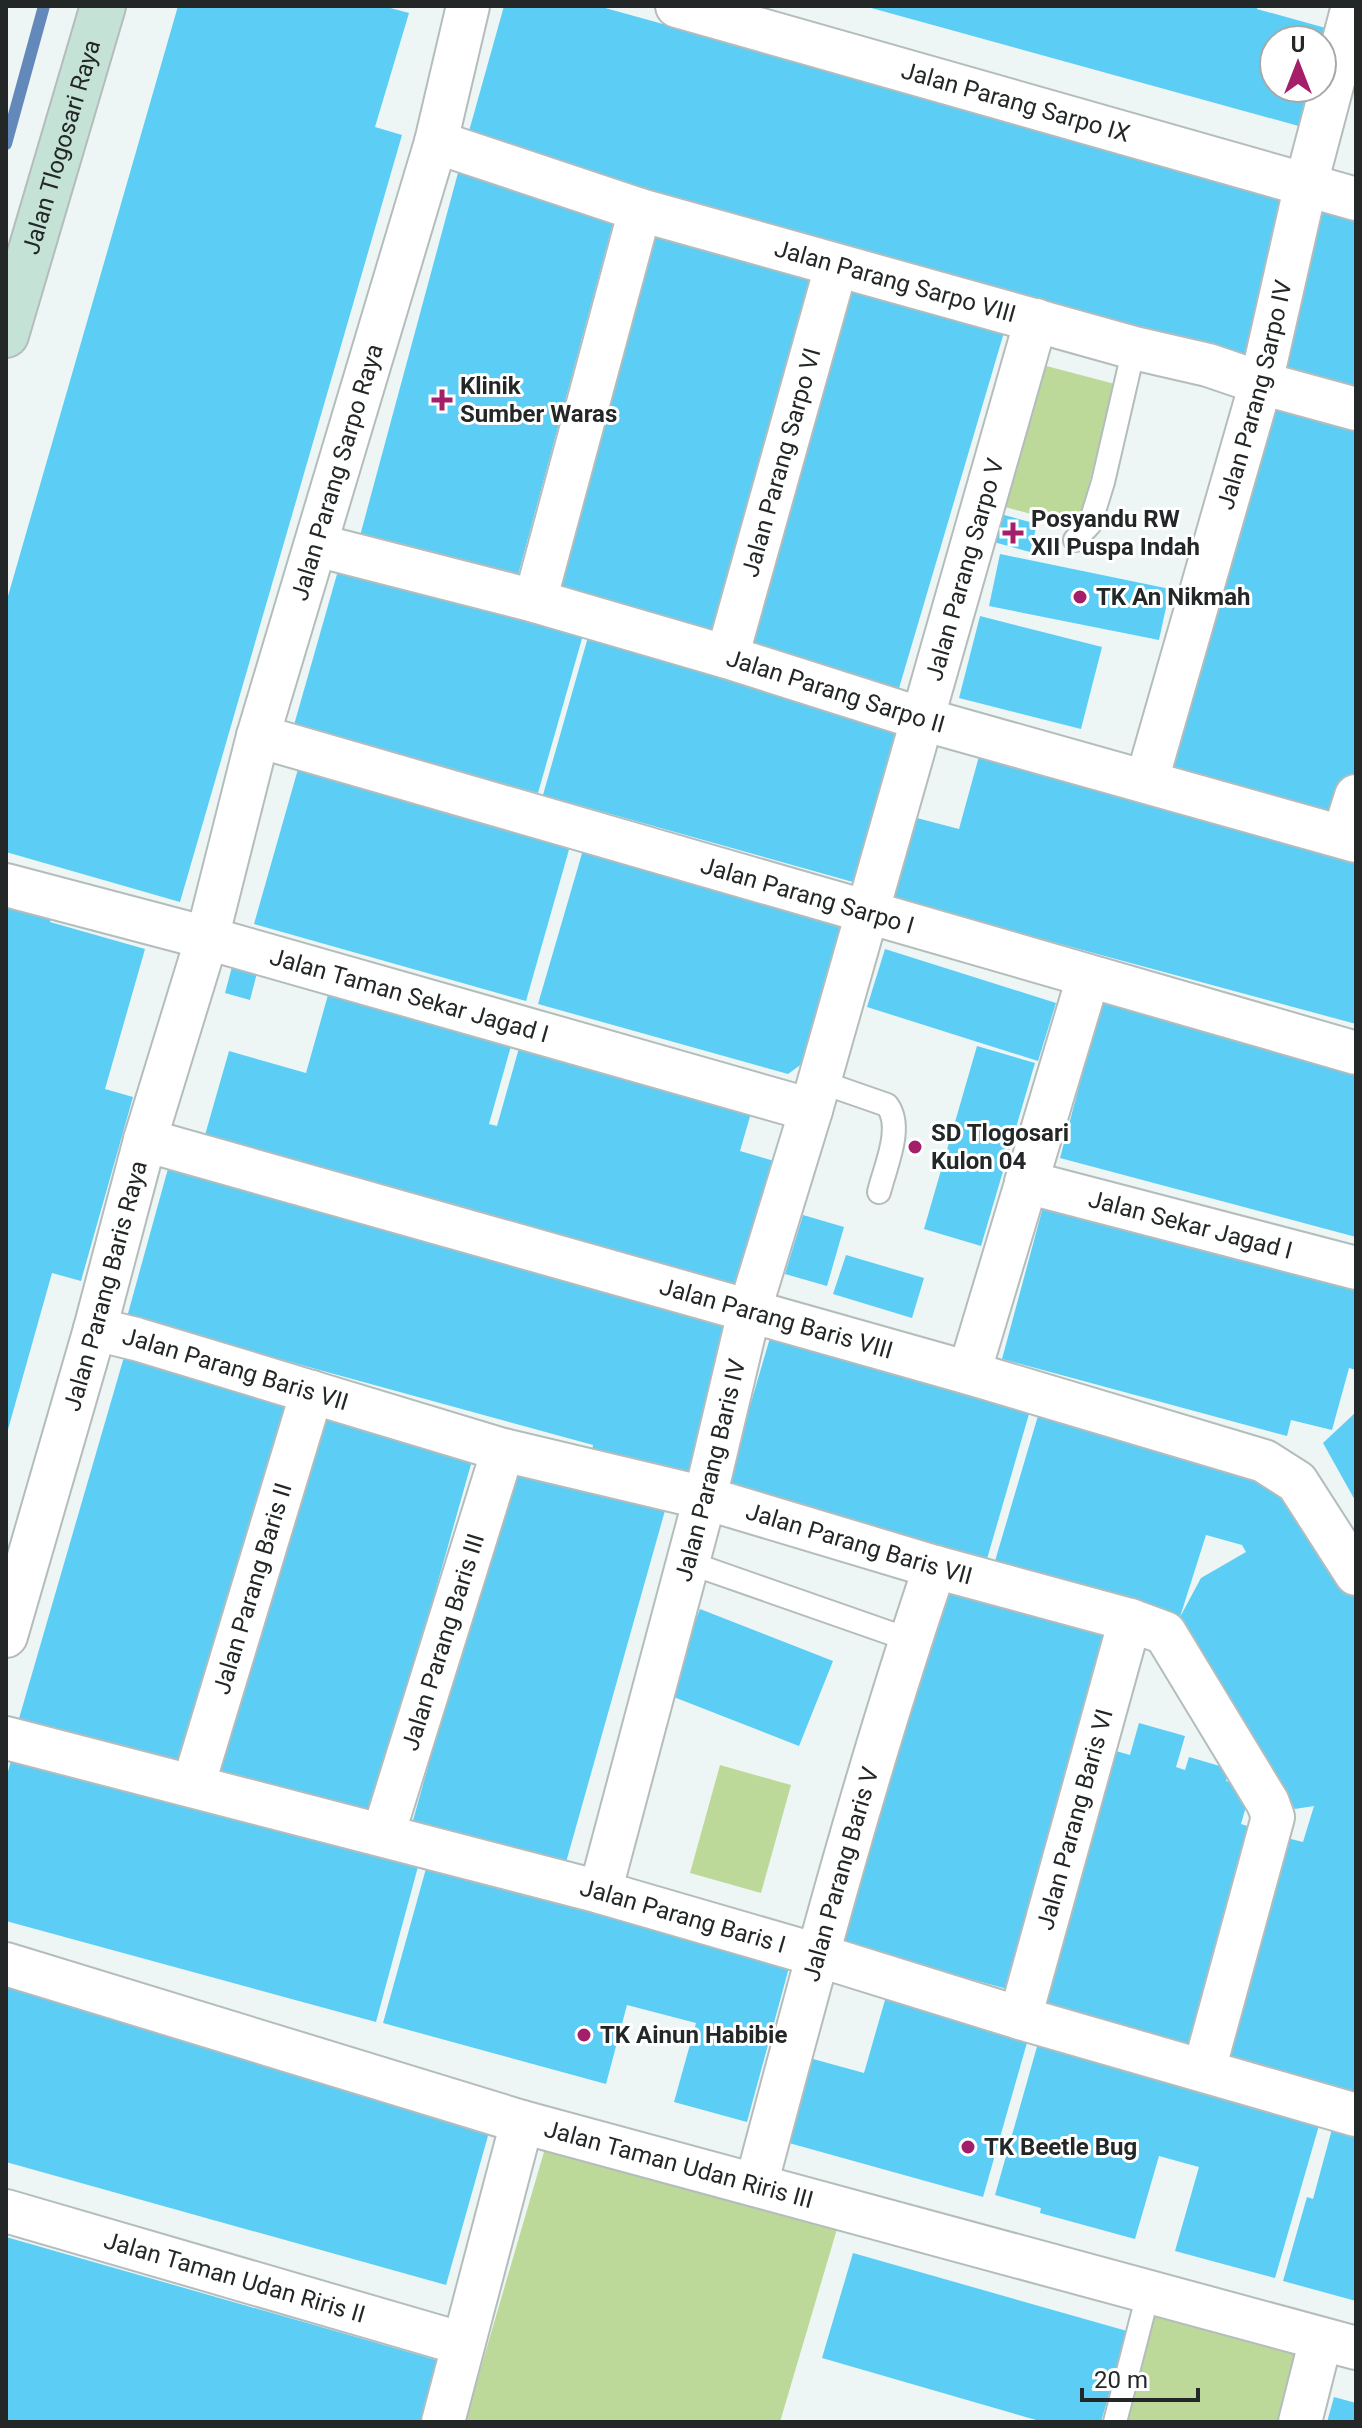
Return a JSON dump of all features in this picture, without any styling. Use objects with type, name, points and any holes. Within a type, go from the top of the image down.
[{"type":"street","name":"Jalan Tlogosari Raya","points":[[6,335],[103,6]]},
{"type":"street","name":"Jalan Parang Sarpo Raya","points":[[207,938],[258,736],[436,142],[468,6]]},
{"type":"street","name":"Jalan Parang Sarpo IX","points":[[677,6],[1356,199]]},
{"type":"street","name":"Jalan Parang Sarpo IV","points":[[1147,780],[1261,383],[1306,184],[1353,6]]},
{"type":"street","name":"Jalan Parang Sarpo VIII","points":[[436,142],[640,210],[836,267],[1134,348],[1208,365],[1356,409]]},
{"type":"street","points":[[535,601],[640,210]]},
{"type":"street","name":"Jalan Parang Sarpo VI","points":[[727,657],[836,267]]},
{"type":"street","name":"Jalan Parang Sarpo V","points":[[867,911],[1036,320]]},
{"type":"street","name":"Jalan Parang Sarpo II","points":[[316,545],[535,601],[727,657],[922,719],[1350,839]]},
{"type":"street","name":"Jalan Parang Sarpo I","points":[[258,736],[1356,1053]]},
{"type":"street","points":[[1350,839],[1356,796]]},
{"type":"street","name":"Jalan Taman Sekar Jagad I","points":[[6,885],[814,1095]]},
{"type":"street","name":"Jalan Parang Baris IV","points":[[600,1892],[705,1498],[749,1312],[867,911]]},
{"type":"street","name":"Jalan Parang Baris Raya","points":[[6,1636],[95,1329],[145,1140],[207,938]]},
{"type":"street","points":[[969,1373],[1088,978]]},
{"type":"street","name":"Jalan Parang Baris VIII","points":[[145,1140],[969,1373],[1264,1461],[1297,1482],[1356,1574]]},
{"type":"street","name":"Jalan Sekar Jagad I","points":[[1026,1182],[1356,1268]]},
{"type":"street","name":"Jalan Parang Baris VII","points":[[95,1329],[503,1450],[705,1498],[935,1567],[1130,1620],[1165,1633],[1260,1790],[1273,1817],[1204,2070]]},
{"type":"street","name":"Jalan Parang Baris II","points":[[193,1786],[312,1392]]},
{"type":"street","name":"Jalan Parang Baris III","points":[[383,1835],[503,1450]]},
{"type":"street","name":"Jalan Parang Baris V","points":[[756,2185],[817,1955],[910,1640],[935,1567]]},
{"type":"street","name":"Jalan Parang Baris VI","points":[[1020,2018],[1130,1620]]},
{"type":"street","name":"Jalan Parang Baris I","points":[[6,1738],[600,1892],[1356,2115]]},
{"type":"street","name":"Jalan Taman Udan Riris III","points":[[6,1964],[522,2122],[1339,2343]]},
{"type":"street","points":[[443,2422],[522,2122]]},
{"type":"street","name":"Jalan Taman Udan Riris II","points":[[6,2211],[463,2344]]},
{"type":"street","points":[[1300,2422],[1339,2343]]},
{"type":"lane","points":[[1075,540],[1090,524],[1103,482],[1134,348]]},
{"type":"lane","points":[[814,1095],[887,1105],[894,1114],[894,1129],[879,1192]]},
{"type":"lane","points":[[687,1562],[910,1640]]},
{"type":"lane","points":[[1115,2422],[1149,2290]]},
{"type":"green space","points":[[1035,363],[1115,384],[1078,526],[997,505]]},
{"type":"green space","points":[[720,1765],[791,1785],[761,1893],[690,1873]]},
{"type":"green space","points":[[546,2145],[837,2229],[780,2422],[465,2422]]},
{"type":"green space","points":[[1154,2313],[1304,2356],[1285,2422],[1122,2422]]},
{"type":"building","points":[[178,6],[383,6],[409,13],[375,127],[402,135],[180,902],[6,852],[6,603]]},
{"type":"building","points":[[504,6],[598,6],[1296,199],[1249,366],[464,149]]},
{"type":"building","points":[[864,6],[1257,6],[1257,9],[1311,24],[1258,24],[1258,104],[1320,104],[1313,130]]},
{"type":"building","points":[[459,169],[616,212],[517,579],[357,547]]},
{"type":"building","points":[[1324,208],[1356,217],[1356,399],[1276,377]]},
{"type":"building","points":[[658,223],[822,269],[717,644],[553,598]]},
{"type":"building","points":[[851,284],[1005,329],[897,695],[744,651]]},
{"type":"building","points":[[1277,398],[1356,420],[1356,766],[1342,817],[1173,771]]},
{"type":"building","name":"Posyandu RW XII Puspa Indah","points":[[997,513],[1037,524],[1030,552],[990,541]]},
{"type":"building","name":"TK An Nikmah","points":[[1000,554],[1170,589],[1159,640],[989,606]]},
{"type":"building","points":[[339,567],[583,635],[538,793],[294,725]]},
{"type":"building","points":[[980,616],[1102,647],[1081,729],[959,698]]},
{"type":"building","points":[[588,637],[904,726],[860,884],[543,795]]},
{"type":"building","points":[[981,749],[1356,851],[1356,1024],[890,898],[913,817],[959,829]]},
{"type":"building","points":[[300,762],[572,839],[526,1001],[254,924]]},
{"type":"building","points":[[585,843],[846,917],[803,1063],[788,1074],[538,1004]]},
{"type":"building","points":[[6,900],[52,913],[50,922],[145,949],[105,1089],[133,1097],[81,1281],[52,1273],[7,1433]]},
{"type":"building","points":[[885,949],[1056,1003],[1038,1061],[867,1007]]},
{"type":"building","points":[[233,963],[258,969],[250,1000],[225,993]]},
{"type":"building","points":[[1104,993],[1356,1060],[1356,1237],[1060,1158]]},
{"type":"building","points":[[328,995],[511,1046],[489,1124],[497,1126],[519,1048],[751,1113],[740,1151],[781,1163],[745,1287],[205,1135],[229,1051],[306,1073]]},
{"type":"building","points":[[977,1046],[1035,1063],[981,1246],[924,1229]]},
{"type":"building","points":[[169,1165],[736,1316],[690,1479],[592,1451],[593,1445],[127,1317]]},
{"type":"building","points":[[1046,1196],[1356,1280],[1356,1370],[1349,1368],[1332,1430],[1291,1420],[1287,1436],[1002,1359]]},
{"type":"building","points":[[803,1215],[844,1227],[827,1286],[785,1274]]},
{"type":"building","points":[[846,1255],[924,1278],[912,1318],[833,1294]]},
{"type":"building","points":[[772,1331],[1031,1407],[987,1559],[727,1484]]},
{"type":"building","points":[[126,1350],[295,1399],[187,1767],[18,1722]]},
{"type":"building","points":[[322,1408],[475,1450],[372,1816],[219,1774]]},
{"type":"building","points":[[1040,1409],[1289,1481],[1356,1592],[1356,2097],[1223,2058],[1287,1838],[1303,1842],[1314,1806],[1295,1809],[1180,1617],[995,1561]],"holes":[[[1206,1535],[1242,1545],[1246,1552],[1201,1578],[1180,1617]]]},
{"type":"building","points":[[1356,1412],[1356,1502],[1323,1443]]},
{"type":"building","points":[[513,1464],[666,1507],[563,1873],[410,1831]]},
{"type":"building","points":[[945,1577],[1108,1622],[1007,1989],[843,1944]]},
{"type":"building","points":[[700,1609],[833,1661],[799,1746],[666,1694]]},
{"type":"building","points":[[1139,1723],[1185,1736],[1176,1767],[1185,1770],[1189,1757],[1230,1769],[1226,1781],[1251,1789],[1241,1824],[1254,1828],[1193,2045],[1038,2002],[1109,1749],[1130,1755]]},
{"type":"building","points":[[13,1753],[419,1863],[376,2022],[6,1921],[6,1779]]},
{"type":"building","points":[[427,1865],[790,1964],[747,2122],[674,2102],[696,2023],[627,2005],[606,2084],[383,2023]]},
{"type":"building","points":[[6,1982],[493,2118],[446,2285],[6,2162]]},
{"type":"building","points":[[887,1993],[1030,2032],[983,2197],[771,2138],[795,2054],[864,2073]]},
{"type":"building","points":[[1040,2036],[1322,2115],[1275,2278],[1175,2251],[1199,2167],[1159,2156],[1135,2239],[1040,2213],[1041,2208],[995,2195]]},
{"type":"building","points":[[1335,2118],[1356,2124],[1356,2301],[1283,2281],[1307,2197],[1313,2199]]},
{"type":"building","points":[[6,2237],[440,2361],[422,2422],[6,2422]]},
{"type":"building","points":[[853,2253],[1127,2331],[1101,2422],[1043,2422],[822,2358]]},
{"type":"building","points":[[1334,2397],[1356,2403],[1356,2422],[1327,2422]]},
{"type":"waterway","points":[[6,144],[44,6]]},
{"type":"place","name":"Klinik Sumber Waras","points":[[442,400]]},
{"type":"place","name":"Posyandu RW XII Puspa Indah","points":[[1013,533]]},
{"type":"place","name":"TK An Nikmah","points":[[1080,597]]},
{"type":"place","name":"SD Tlogosari Kulon 04","points":[[915,1147]]},
{"type":"place","name":"TK Ainun Habibie","points":[[584,2035]]},
{"type":"place","name":"TK Beetle Bug","points":[[968,2147]]}]
